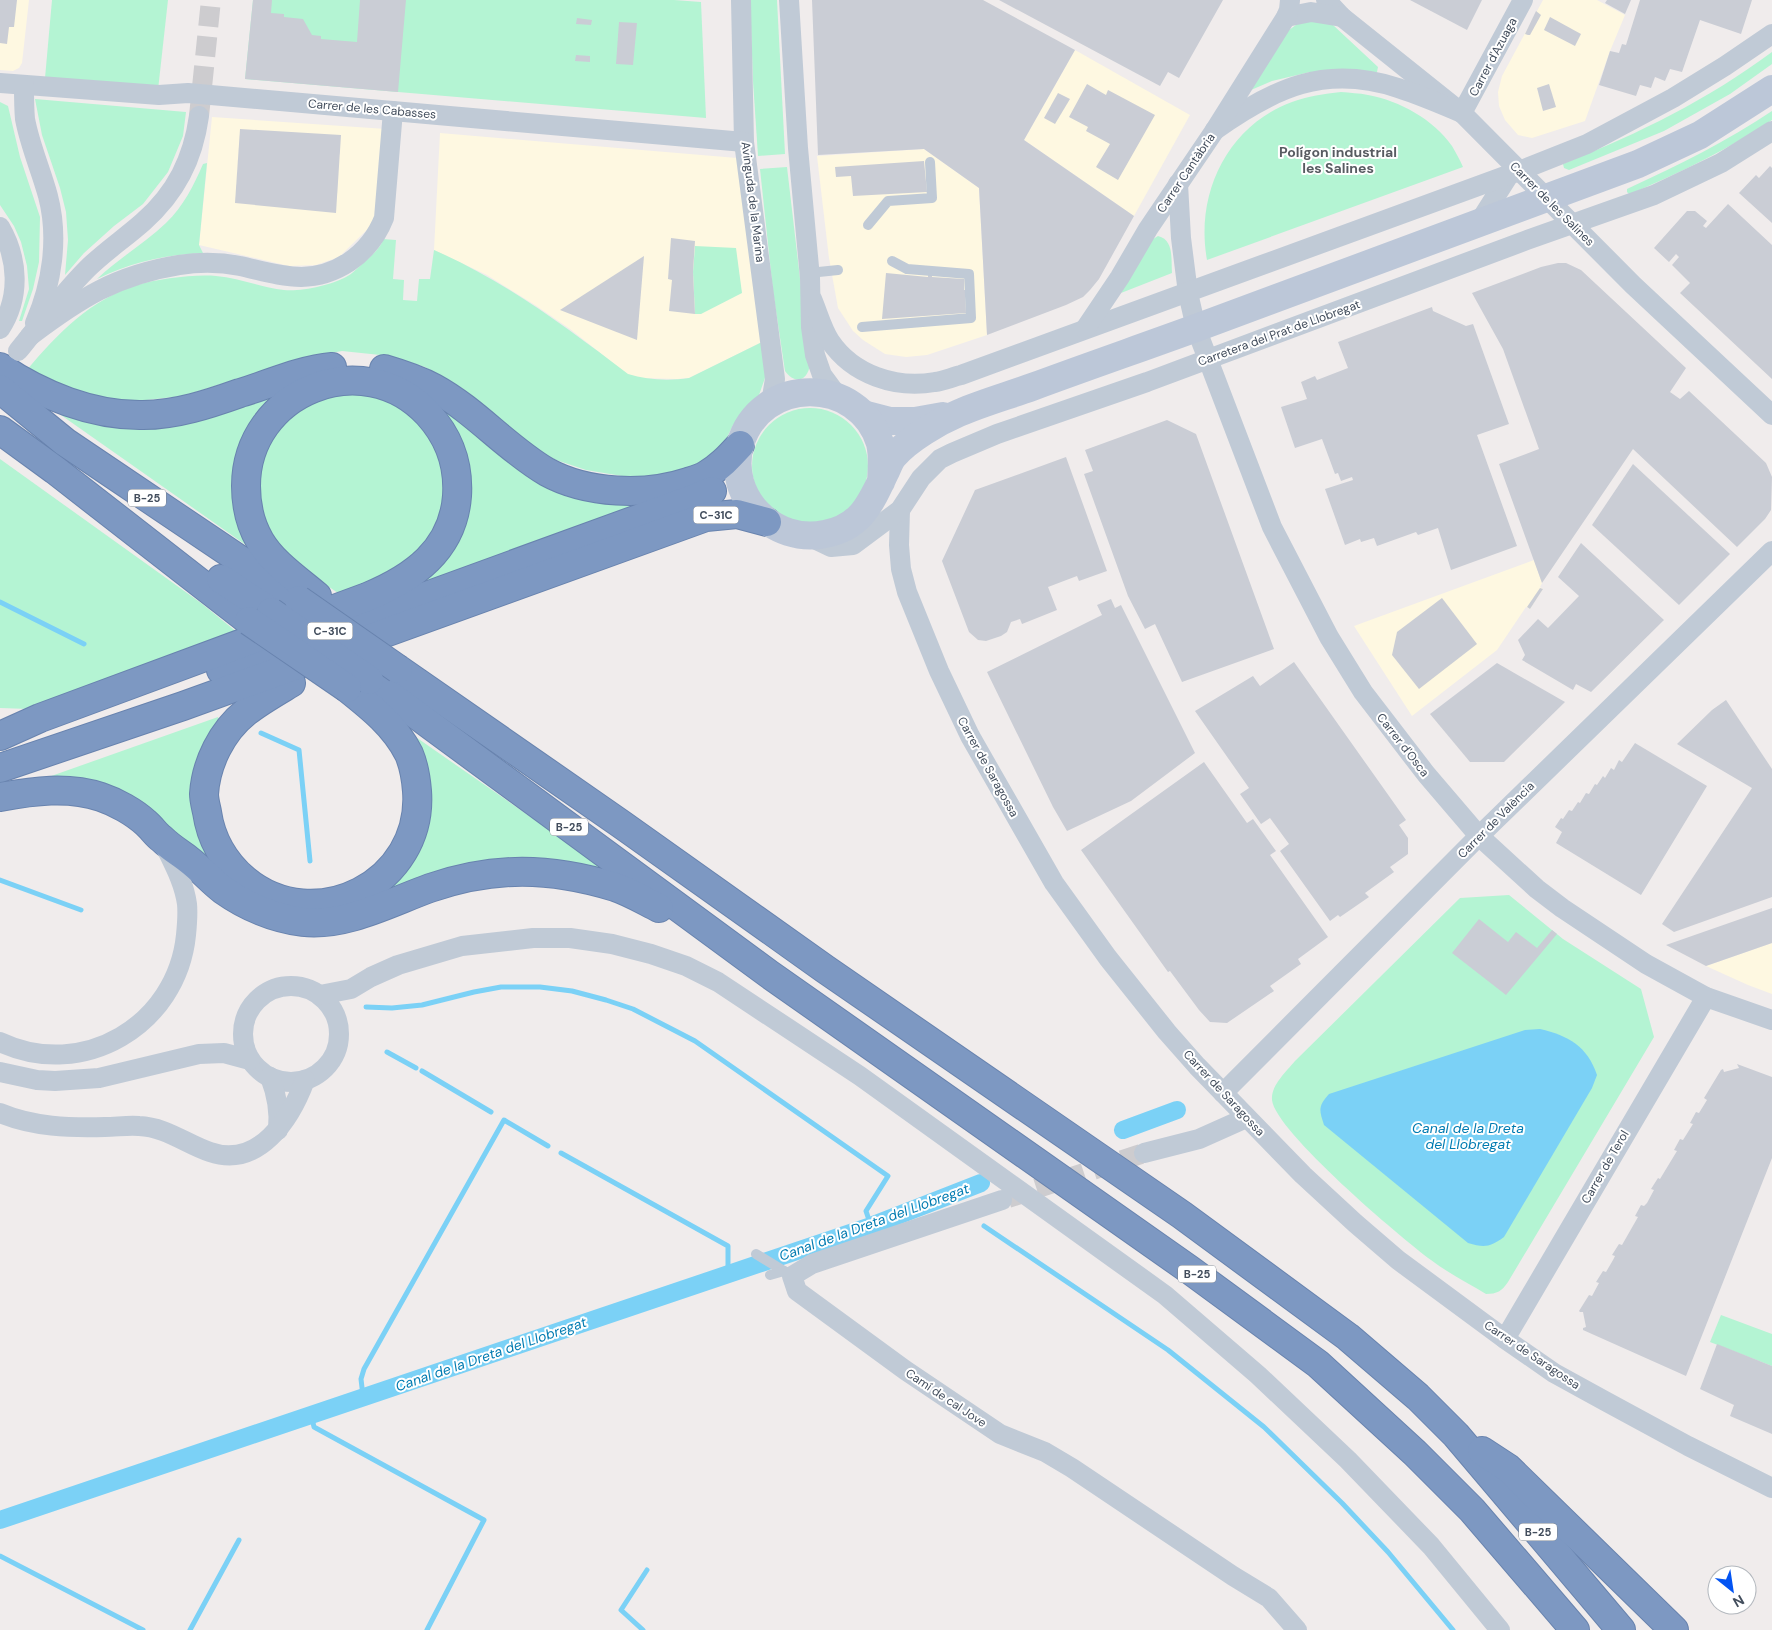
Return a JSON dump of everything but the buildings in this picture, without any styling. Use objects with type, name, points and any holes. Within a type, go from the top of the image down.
[{"type":"highway","points":[[16,352],[24,382],[49,395],[98,410],[143,415],[194,407],[290,376],[326,368],[352,365],[383,369],[418,380],[449,397],[522,455],[549,472],[578,484],[615,490],[648,491],[676,486],[704,476],[739,457]]},
{"type":"highway","points":[[0,736],[40,718],[367,597],[388,588],[425,564],[440,547],[451,523],[456,506],[457,481],[455,460],[443,433],[418,404],[397,390],[379,383],[357,380],[340,381],[317,386],[294,397],[277,410],[263,427],[251,450],[246,474],[246,498],[250,517],[260,541],[308,598]]},
{"type":"highway","name":"B-25","points":[[0,389],[65,442],[308,598],[406,666],[621,824],[825,969],[1182,1215],[1294,1296],[1376,1360],[1418,1397],[1456,1435],[1621,1630]]},
{"type":"highway","name":"B-25","points":[[0,430],[260,616],[1190,1270],[1318,1364],[1416,1452],[1472,1510],[1564,1620],[1575,1630]]},
{"type":"highway","name":"C-31C","points":[[0,747],[263,655],[685,502],[715,489],[739,457]]},
{"type":"highway","name":"C-31C","points":[[0,768],[183,706],[665,530],[721,514],[737,514],[767,522]]},
{"type":"highway","points":[[0,781],[248,694],[291,683],[603,564],[641,546],[665,530]]},
{"type":"highway","points":[[291,683],[246,712],[224,735],[210,762],[204,794],[209,826],[216,846],[234,870],[256,889],[272,897],[291,902],[329,903],[361,892],[374,885],[394,865],[409,840],[417,811],[414,767],[409,755],[403,743],[358,684]]},
{"type":"highway","points":[[0,720],[18,721],[40,718]]},
{"type":"highway","points":[[0,797],[34,790],[74,790],[101,797],[146,823],[162,840],[190,860],[223,890],[254,909],[304,922],[332,920],[358,915],[387,906],[430,888],[470,877],[520,871],[566,874],[616,888],[665,911],[710,940],[770,974]]},
{"type":"highway","points":[[1456,1435],[1508,1468],[1674,1630]]},
{"type":"street","name":"Avinguda de la Marina","points":[[741,0],[744,142],[775,379],[771,403]]},
{"type":"street","points":[[789,0],[799,161],[812,299],[811,327],[814,355],[822,376],[840,398]]},
{"type":"street","name":"Carrer de les Salines","points":[[1326,0],[1342,17],[1462,114],[1514,173],[1546,198],[1633,285],[1772,415]]},
{"type":"street","name":"Carrer d'Azuaga","points":[[1462,114],[1523,0]]},
{"type":"street","name":"Carrer Cantàbria","points":[[1085,329],[1215,130],[1288,9],[1342,17]]},
{"type":"street","points":[[812,299],[829,340],[843,357],[863,372],[884,380],[906,384],[935,382],[1188,293],[1514,173],[1587,144],[1673,98],[1772,34]]},
{"type":"street","points":[[1215,130],[1257,102],[1297,84],[1318,79],[1357,80],[1396,87],[1462,114]]},
{"type":"street","name":"Carrer de les Cabasses","points":[[0,83],[159,95],[188,93],[744,142]]},
{"type":"street","points":[[16,352],[41,309],[52,265],[54,230],[49,198],[25,119],[24,85]]},
{"type":"street","points":[[880,482],[883,464],[880,446],[874,429],[863,414],[852,404],[822,392],[787,395],[771,403],[752,421],[739,457],[740,482],[750,504],[767,522],[786,532],[808,536],[827,534],[846,527],[861,516],[873,500],[893,457],[919,435],[957,414],[1196,328],[1638,164],[1700,134],[1772,89]]},
{"type":"street","points":[[1742,108],[1772,98]]},
{"type":"street","points":[[16,352],[68,308],[88,295],[123,279],[160,268],[218,263],[284,277],[303,278],[329,273],[342,267],[371,242],[384,218],[393,111]]},
{"type":"street","points":[[16,352],[87,269],[144,221],[167,196],[191,154],[198,116]]},
{"type":"street","name":"Carretera del Prat de Llobregat","points":[[808,536],[831,547],[853,545],[900,510],[920,478],[940,459],[952,453],[997,434],[1208,360],[1528,240],[1654,196],[1721,163],[1772,131]]},
{"type":"street","points":[[1478,224],[1514,173]]},
{"type":"street","name":"Carrer d'Osca","points":[[1178,184],[1181,238],[1188,293],[1196,328],[1272,527],[1329,637],[1363,692],[1399,741],[1479,836],[1537,889],[1646,964],[1706,997],[1772,1020]]},
{"type":"street","points":[[0,226],[12,254],[15,278],[12,303],[0,329]]},
{"type":"street","points":[[863,414],[890,421],[915,421],[957,414]]},
{"type":"street","name":"Carrer de Saragossa","points":[[900,510],[899,545],[901,569],[907,592],[938,671],[974,744],[1054,883],[1108,958],[1173,1038],[1246,1118],[1303,1175],[1398,1260],[1554,1373],[1688,1446],[1772,1488]]},
{"type":"street","name":"Carrer de València","points":[[1223,1093],[1479,836],[1772,551]]},
{"type":"street","points":[[0,1042],[30,1052],[56,1055],[78,1052],[104,1045],[124,1035],[144,1021],[161,1003],[175,980],[185,951],[187,905],[180,876],[162,840]]},
{"type":"street","points":[[320,995],[351,989],[371,977],[398,965],[462,946],[533,938],[570,938],[612,944],[651,954],[686,966],[718,982],[860,1076],[1165,1295],[1258,1375],[1348,1460],[1432,1546],[1500,1630]]},
{"type":"street","points":[[288,985],[304,987],[320,995],[329,1004],[336,1016],[339,1031],[338,1047],[330,1061],[319,1073],[305,1080],[287,1082],[270,1077],[259,1070],[250,1060],[244,1044],[243,1028],[248,1012],[258,998],[272,989],[288,985]]},
{"type":"street","points":[[336,1016],[351,989]]},
{"type":"street","name":"Carrer de Terol","points":[[1505,1339],[1648,1092],[1706,997]]},
{"type":"street","points":[[0,1072],[38,1080],[55,1081],[99,1078],[199,1054],[224,1053],[250,1060]]},
{"type":"street","points":[[270,1077],[278,1101],[280,1116],[278,1130]]},
{"type":"street","points":[[0,1113],[44,1125],[140,1126],[159,1129],[210,1152],[227,1156],[257,1148],[278,1130],[289,1115],[305,1080]]},
{"type":"street","points":[[1144,1153],[1199,1139],[1246,1118]]},
{"type":"street","points":[[788,1273],[1002,1200]]},
{"type":"street","name":"Camí de cal Jove","points":[[788,1273],[797,1291],[905,1370],[1000,1434],[1045,1452],[1072,1468],[1269,1598],[1297,1630]]},
{"type":"lane","points":[[868,226],[888,201],[932,198],[930,162]]},
{"type":"lane","points":[[862,327],[971,318],[969,274],[906,269],[892,261]]},
{"type":"lane","points":[[809,273],[838,270]]},
{"type":"lane","points":[[756,1254],[788,1273]]},
{"type":"lane","points":[[770,1275],[788,1273]]},
{"type":"shaded area","points":[[0,0],[29,0],[22,63],[19,68],[13,71],[0,70]]},
{"type":"shaded area","points":[[1543,0],[1597,0],[1625,15],[1585,121],[1532,138],[1518,135],[1505,120],[1499,106],[1498,92],[1502,76]]},
{"type":"shaded area","points":[[1075,50],[1190,115],[1134,216],[1024,140]]},
{"type":"shaded area","points":[[212,117],[386,129],[379,218],[339,257],[316,265],[289,266],[199,245]]},
{"type":"shaded area","points":[[440,133],[737,158],[762,342],[689,378],[641,378],[627,374],[570,329],[487,275],[434,250]]},
{"type":"shaded area","points":[[924,149],[979,188],[987,335],[927,355],[906,357],[885,354],[863,340],[853,331],[838,308],[829,258],[817,156]]},
{"type":"shaded area","points":[[1534,560],[1542,583],[1540,587],[1543,589],[1530,609],[1526,607],[1497,650],[1412,716],[1354,626]]},
{"type":"shaded area","points":[[1772,943],[1772,994],[1706,966]]},
{"type":"green space","points":[[52,0],[168,0],[158,90],[45,78]]},
{"type":"green space","points":[[253,0],[674,0],[701,2],[706,118],[245,79]]},
{"type":"green space","points":[[750,0],[777,0],[785,154],[758,156]]},
{"type":"green space","points":[[1319,20],[1333,25],[1378,67],[1377,72],[1310,72],[1272,81],[1251,90],[1285,33],[1300,22]]},
{"type":"green space","points":[[1772,52],[1772,64],[1730,94],[1664,131],[1569,170],[1564,168],[1563,164],[1620,140],[1698,100]]},
{"type":"green space","points":[[1341,92],[1380,98],[1415,113],[1444,136],[1452,146],[1463,167],[1207,260],[1206,211],[1211,187],[1233,145],[1269,113],[1298,100]]},
{"type":"green space","points":[[35,99],[186,112],[183,136],[168,172],[143,204],[114,226],[84,253],[65,275],[68,240],[66,212],[42,135]]},
{"type":"green space","points":[[0,102],[8,106],[20,157],[40,217],[39,262],[33,289],[22,321],[19,321],[29,289],[27,266],[21,242],[14,226],[0,205]]},
{"type":"green space","points":[[1772,111],[1772,120],[1722,150],[1635,192],[1629,194],[1627,192],[1627,189],[1702,152]]},
{"type":"green space","points":[[207,163],[199,245],[203,253],[148,260],[97,279],[172,217],[188,195],[203,164]]},
{"type":"green space","points":[[787,167],[810,364],[807,374],[800,379],[793,378],[785,371],[773,291],[760,169]]},
{"type":"green space","points":[[1158,236],[1167,241],[1171,250],[1172,273],[1121,293],[1150,241]]},
{"type":"green space","points":[[383,239],[396,240],[393,279],[404,280],[403,300],[417,301],[419,279],[430,279],[434,250],[510,290],[558,322],[628,374],[635,376],[658,379],[689,378],[762,342],[766,375],[759,395],[733,425],[719,454],[699,465],[651,478],[622,476],[586,470],[556,460],[528,447],[465,390],[425,367],[390,356],[342,351],[300,359],[183,396],[128,402],[88,395],[27,370],[76,319],[120,291],[155,281],[197,276],[216,276],[284,290],[316,287],[333,283],[350,274],[377,250]]},
{"type":"green space","points":[[695,246],[736,248],[742,293],[701,314],[695,314],[693,272]]},
{"type":"green space","points":[[295,383],[264,411],[253,550],[41,401],[84,415]]},
{"type":"green space","points":[[363,391],[408,409],[442,453],[446,492],[442,511],[430,538],[402,567],[341,595],[304,570],[281,549],[264,523],[257,497],[264,453],[274,434],[310,399]]},
{"type":"green space","points":[[424,396],[525,465],[687,492],[359,605],[464,518]]},
{"type":"green space","points":[[810,408],[832,412],[851,425],[864,444],[868,466],[864,488],[851,507],[832,520],[810,524],[788,520],[769,507],[756,488],[752,466],[756,444],[769,425],[788,412]]},
{"type":"green space","points":[[0,459],[201,603],[238,633],[29,709],[0,708]]},
{"type":"green space","points":[[218,717],[221,725],[207,744],[223,873],[166,828],[40,780]]},
{"type":"green space","points":[[410,733],[614,875],[592,871],[372,898],[410,858]]},
{"type":"green space","points":[[1509,895],[1563,939],[1641,989],[1654,1037],[1508,1282],[1499,1291],[1486,1294],[1431,1260],[1341,1183],[1294,1135],[1278,1115],[1272,1100],[1272,1094],[1276,1084],[1295,1061],[1460,898]]},
{"type":"green space","points":[[1721,1315],[1772,1334],[1772,1366],[1710,1342]]},
{"type":"water","name":"Canal de la Dreta del Llobregat","points":[[1540,1029],[1560,1035],[1576,1044],[1588,1057],[1597,1075],[1592,1088],[1504,1237],[1491,1245],[1479,1246],[1468,1243],[1324,1125],[1320,1108],[1329,1094],[1525,1030]]},
{"type":"waterway","points":[[0,602],[84,644]]},
{"type":"waterway","points":[[261,733],[299,750],[310,861]]},
{"type":"waterway","points":[[0,880],[81,910]]},
{"type":"waterway","points":[[366,1007],[392,1008],[422,1005],[501,987],[540,987],[572,991],[633,1009],[695,1041],[888,1176],[866,1211],[871,1226]]},
{"type":"waterway","points":[[387,1052],[416,1068]]},
{"type":"waterway","points":[[422,1071],[491,1112]]},
{"type":"waterway","name":"Canal de la Dreta del Llobregat","points":[[1123,1130],[1177,1110]]},
{"type":"waterway","points":[[363,1396],[361,1379],[364,1369],[504,1120],[548,1146]]},
{"type":"waterway","points":[[561,1153],[728,1246],[728,1275]]},
{"type":"waterway","name":"Canal de la Dreta del Llobregat","points":[[0,1520],[871,1226],[981,1183]]},
{"type":"waterway","name":"Canal de la Dreta del Llobregat","points":[[958,1191],[961,1197]]},
{"type":"waterway","points":[[984,1226],[1168,1350],[1264,1427],[1342,1503],[1388,1552],[1453,1630]]},
{"type":"waterway","points":[[311,1414],[314,1427],[484,1520],[427,1630]]},
{"type":"waterway","points":[[190,1630],[239,1540]]},
{"type":"waterway","points":[[0,1556],[143,1630]]},
{"type":"waterway","points":[[643,1630],[621,1610],[647,1570]]},
{"type":"tunnel","points":[[199,116],[211,0]]},
{"type":"tunnel","points":[[1008,1198],[1144,1153]]},
{"type":"district","name":"Polígon industrial les Salines","points":[[1338,160]]}]
